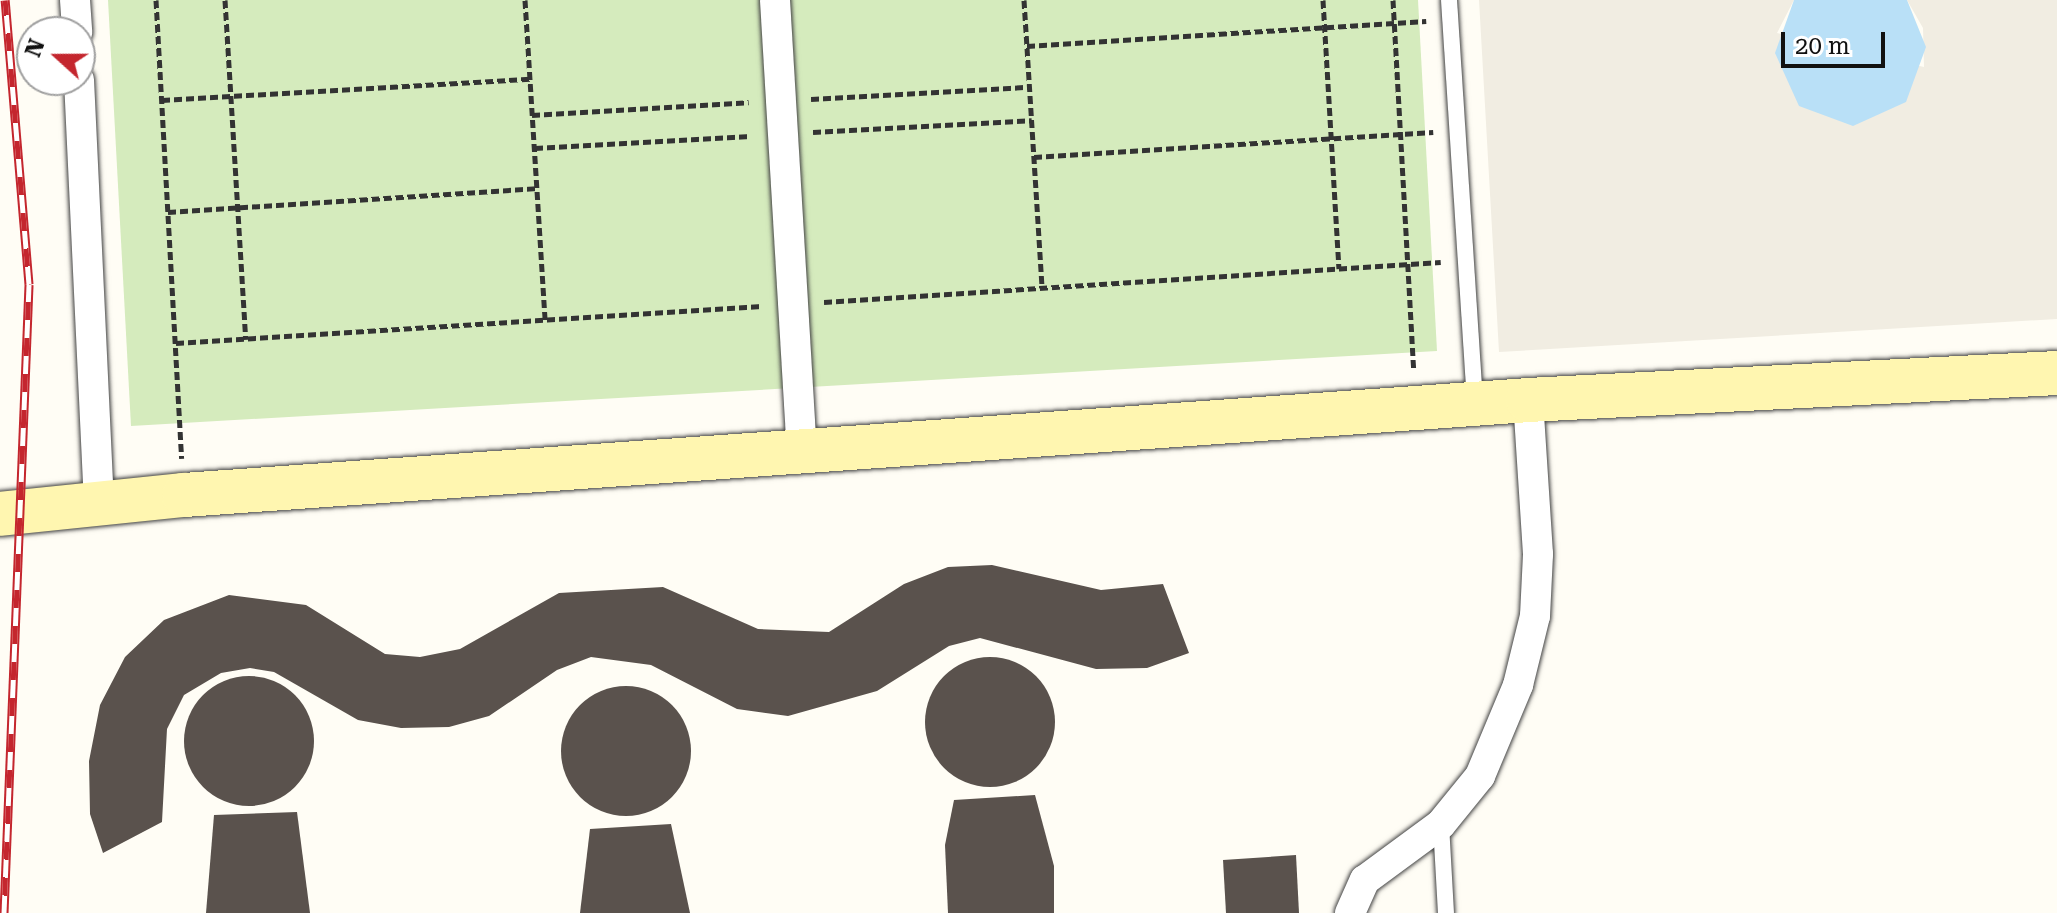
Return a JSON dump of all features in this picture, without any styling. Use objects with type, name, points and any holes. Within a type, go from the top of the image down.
[{"type":"street","points":[[775,0],[802,453]]},
{"type":"street","points":[[80,96],[99,502]]},
{"type":"street","points":[[0,514],[184,495],[1528,400],[2057,373]]},
{"type":"street","points":[[1350,913],[1365,880],[1441,824],[1480,776],[1518,685],[1535,616],[1528,400]]},
{"type":"lane","points":[[1449,0],[1475,405]]},
{"type":"lane","points":[[1441,824],[1446,913]]},
{"type":"path","points":[[156,0],[184,495]]},
{"type":"path","points":[[225,0],[246,339]]},
{"type":"path","points":[[525,0],[545,320]]},
{"type":"path","points":[[1024,0],[1042,288]]},
{"type":"path","points":[[1323,0],[1339,269]]},
{"type":"path","points":[[1393,0],[1416,410]]},
{"type":"path","points":[[1027,46],[1451,20]]},
{"type":"path","points":[[162,100],[530,79]]},
{"type":"path","points":[[1034,157],[1458,131]]},
{"type":"path","points":[[168,212],[537,188]]},
{"type":"green space","points":[[108,0],[1418,0],[1437,351],[131,426]]},
{"type":"shaded area","points":[[1479,0],[1794,0],[1777,33],[1924,67],[1923,28],[1907,0],[2057,0],[2057,319],[1499,352]]},
{"type":"water","points":[[1794,0],[1907,0],[1926,47],[1906,102],[1853,126],[1799,106],[1775,53]]},
{"type":"building","points":[[992,565],[1101,590],[1163,584],[1189,653],[1147,668],[1096,669],[980,638],[949,646],[877,691],[788,716],[737,709],[651,665],[591,657],[557,670],[489,716],[449,727],[401,728],[358,720],[274,672],[250,668],[221,673],[184,695],[167,729],[162,822],[103,853],[90,814],[89,761],[100,705],[125,657],[164,620],[229,595],[306,605],[385,654],[420,657],[460,649],[559,593],[663,587],[758,629],[829,632],[904,584],[948,567]]},
{"type":"building","points":[[990,657],[1015,662],[1036,676],[1050,697],[1055,722],[1050,747],[1036,768],[1015,782],[990,787],[965,782],[944,768],[930,747],[925,722],[930,697],[944,676],[965,662]]},
{"type":"building","points":[[249,676],[274,681],[295,695],[309,716],[314,741],[309,766],[295,787],[274,801],[249,806],[224,801],[203,787],[189,766],[184,741],[189,716],[203,695],[224,681]]},
{"type":"building","points":[[626,686],[651,691],[672,705],[686,726],[691,751],[686,776],[672,797],[651,811],[626,816],[601,811],[580,797],[566,776],[561,751],[566,726],[580,705],[601,691]]},
{"type":"building","points":[[1035,795],[1054,866],[1054,913],[948,913],[945,845],[954,800]]},
{"type":"building","points":[[297,812],[310,913],[206,913],[214,815]]},
{"type":"building","points":[[671,824],[690,913],[580,913],[590,829]]},
{"type":"building","points":[[1296,855],[1299,913],[1226,913],[1223,860]]},
{"type":"railway","points":[[4,913],[29,284],[5,0]]}]
